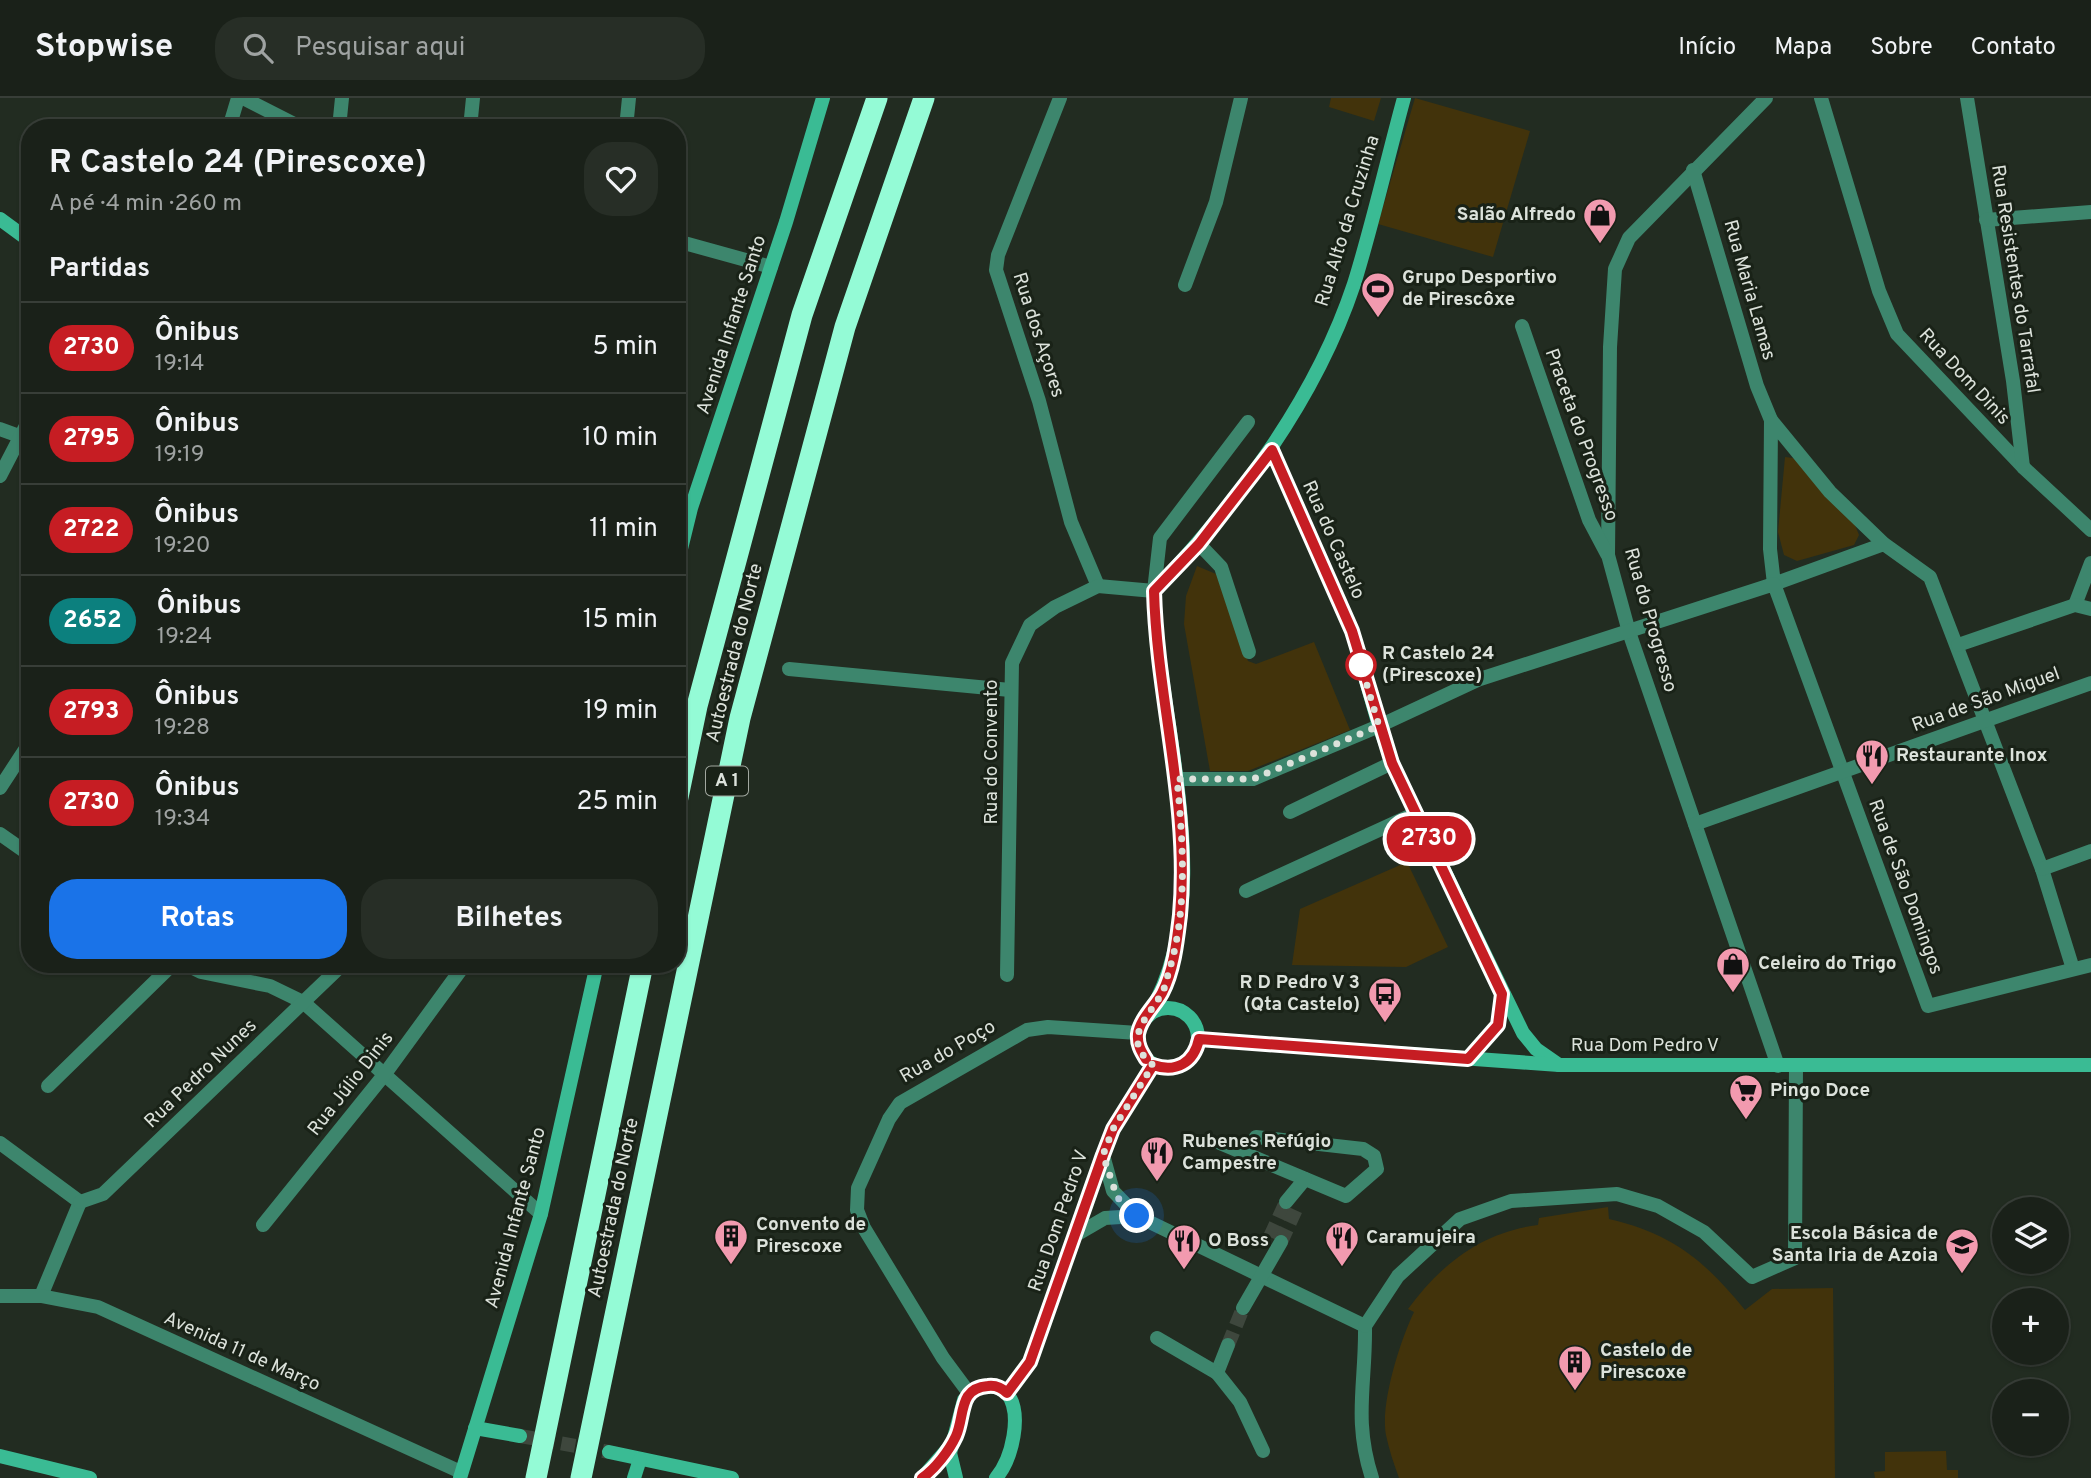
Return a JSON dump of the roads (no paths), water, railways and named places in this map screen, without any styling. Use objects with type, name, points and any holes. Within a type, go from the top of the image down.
[{"type":"highway","name":"Autoestrada do Norte","points":[[686,759],[697,706],[802,315],[877,98]]},
{"type":"highway","name":"Autoestrada do Norte","points":[[581,1478],[740,718],[845,327],[924,98]]},
{"type":"highway","name":"Autoestrada do Norte","points":[[536,1478],[641,973]]},
{"type":"street","points":[[232,119],[238,98]]},
{"type":"street","points":[[243,98],[284,119]]},
{"type":"street","points":[[340,119],[342,98]]},
{"type":"street","points":[[471,119],[473,98]]},
{"type":"street","points":[[627,119],[629,98]]},
{"type":"street","name":"Avenida Infante Santo","points":[[686,528],[823,98]]},
{"type":"street","name":"Rua dos Açores","points":[[1060,98],[998,254],[996,270],[1038,397],[1071,522],[1098,586]]},
{"type":"street","name":"Rua Alto da Cruzinha","points":[[1154,591],[1199,544],[1272,450],[1325,352],[1353,285],[1404,98]]},
{"type":"street","name":"Rua do Progresso","points":[[1766,98],[1629,237],[1615,269],[1610,347],[1608,555],[1629,632],[1778,1066]]},
{"type":"street","name":"Rua Dom Dinis","points":[[1821,98],[1879,291],[1898,334],[2022,467],[2091,530]]},
{"type":"street","name":"Rua Resistentes do Tarrafal","points":[[1967,98],[2012,381],[2022,467]]},
{"type":"street","points":[[1185,285],[1216,202],[1236,99]]},
{"type":"street","name":"Rua Maria Lamas","points":[[1693,170],[1757,386],[1771,420]]},
{"type":"street","points":[[1986,220],[2091,212]]},
{"type":"street","points":[[0,219],[21,234]]},
{"type":"street","points":[[686,243],[771,267]]},
{"type":"street","name":"Praceta do Progresso","points":[[1522,327],[1589,520],[1608,555]]},
{"type":"street","points":[[1771,420],[1830,492],[1884,544],[1930,577],[2042,869],[2073,969]]},
{"type":"street","name":"Rua de São Domingos","points":[[1771,420],[1770,549],[1774,584],[1928,1006],[2091,965]]},
{"type":"street","points":[[1148,1016],[1166,1008],[1176,1009],[1193,1020],[1199,1039],[1197,1049],[1183,1065],[1163,1068],[1153,1065],[1141,1051],[1138,1033],[1148,1016],[1163,991],[1180,914],[1182,839],[1177,779],[1155,638],[1154,591],[1160,538],[1248,422]]},
{"type":"street","points":[[0,429],[21,437]]},
{"type":"street","points":[[0,476],[21,439]]},
{"type":"street","name":"Rua do Castelo","points":[[1272,450],[1352,631],[1392,763],[1523,1033],[1536,1049],[1559,1065]]},
{"type":"street","points":[[1199,544],[1221,567],[1249,652]]},
{"type":"street","points":[[1177,779],[1253,779],[1379,726],[1480,679],[1774,584],[1884,544]]},
{"type":"street","points":[[2076,605],[2091,562]]},
{"type":"street","points":[[1098,586],[1154,591]]},
{"type":"street","name":"Rua do Convento","points":[[1007,975],[1012,663],[1030,625],[1055,607],[1098,586]]},
{"type":"street","points":[[1958,645],[2076,605],[2091,610]]},
{"type":"street","points":[[789,668],[1010,690]]},
{"type":"street","name":"Rua de São Miguel","points":[[1695,824],[2091,683]]},
{"type":"street","points":[[0,788],[21,756]]},
{"type":"street","points":[[1290,812],[1392,763]]},
{"type":"street","points":[[1246,891],[1416,813]]},
{"type":"street","points":[[0,834],[21,849]]},
{"type":"street","points":[[2042,869],[2091,851]]},
{"type":"street","points":[[48,1086],[164,973]]},
{"type":"street","points":[[206,973],[270,986],[303,1002],[541,1214]]},
{"type":"street","name":"Rua Pedro Nunes","points":[[80,1202],[103,1194],[334,973]]},
{"type":"street","name":"Rua Júlio Dinis","points":[[263,1225],[384,1075],[458,973]]},
{"type":"street","name":"Avenida Infante Santo","points":[[461,1475],[541,1214],[595,973]]},
{"type":"street","points":[[1468,1059],[1498,1025],[1502,994]]},
{"type":"street","name":"Rua do Poço","points":[[969,1394],[863,1228],[857,1210],[858,1188],[883,1131],[894,1110],[908,1096],[1027,1030],[1048,1027],[1138,1033]]},
{"type":"street","name":"Rua Dom Pedro V","points":[[1199,1039],[1559,1065],[2091,1065]]},
{"type":"street","name":"Rua Dom Pedro V","points":[[1007,1393],[1030,1362],[1113,1129],[1153,1065]]},
{"type":"street","points":[[1372,1478],[1362,1448],[1359,1417],[1365,1326],[1398,1276],[1460,1219],[1511,1201],[1617,1194],[1658,1206],[1704,1232],[1752,1277],[1796,1258],[1796,1066]]},
{"type":"street","points":[[1220,1143],[1346,1196],[1377,1169],[1377,1162],[1370,1152],[1363,1149],[1256,1138]]},
{"type":"street","points":[[0,1143],[80,1202],[41,1296]]},
{"type":"street","points":[[1103,1155],[1117,1197],[1137,1216],[1265,1267],[1365,1326]]},
{"type":"street","points":[[1292,1205],[1306,1179]]},
{"type":"street","points":[[1074,1236],[1105,1218],[1137,1216]]},
{"type":"street","points":[[1243,1308],[1276,1240]]},
{"type":"street","name":"Avenida 11 de Março","points":[[0,1296],[41,1296],[97,1307],[461,1475]]},
{"type":"street","points":[[1157,1338],[1217,1373],[1240,1402],[1263,1451]]},
{"type":"street","points":[[1217,1373],[1228,1345]]},
{"type":"street","points":[[956,1476],[950,1453],[962,1406],[969,1394],[980,1387],[992,1386],[1007,1393],[1016,1412],[1005,1478]]},
{"type":"street","points":[[475,1429],[520,1436]]},
{"type":"street","points":[[922,1478],[939,1462],[955,1438]]},
{"type":"street","points":[[609,1452],[732,1478]]},
{"type":"street","points":[[0,1456],[90,1478]]},
{"type":"street","points":[[996,1478],[1007,1457]]},
{"type":"street","points":[[635,1478],[640,1458]]},
{"type":"tunnel","points":[[1270,1237],[1286,1202]]},
{"type":"tunnel","points":[[1281,1242],[1297,1207]]},
{"type":"tunnel","points":[[1228,1345],[1243,1308]]},
{"type":"tunnel","points":[[520,1436],[609,1452]]},
{"type":"place","name":"Salão Alfredo","points":[[1600,245]]},
{"type":"place","name":"Grupo Desportivo de Pirescôxe","points":[[1378,319]]},
{"type":"place","name":"R Castelo 24 (Pirescoxe)","points":[[1361,665]]},
{"type":"place","name":"Restaurante Inox","points":[[1872,786]]},
{"type":"place","name":"Celeiro do Trigo","points":[[1733,994]]},
{"type":"place","name":"R D Pedro V 3 (Qta Castelo)","points":[[1385,1024]]},
{"type":"place","name":"Pingo Doce","points":[[1746,1121]]},
{"type":"place","name":"Rubenes Refúgio Campestre","points":[[1157,1183]]},
{"type":"place","name":"Convento de Pirescoxe","points":[[731,1266]]},
{"type":"place","name":"Caramujeira","points":[[1342,1268]]},
{"type":"place","name":"O Boss","points":[[1184,1271]]},
{"type":"place","name":"Escola Básica de Santa Iria de Azoia","points":[[1962,1275]]},
{"type":"place","name":"Castelo de Pirescoxe","points":[[1575,1392]]}]
